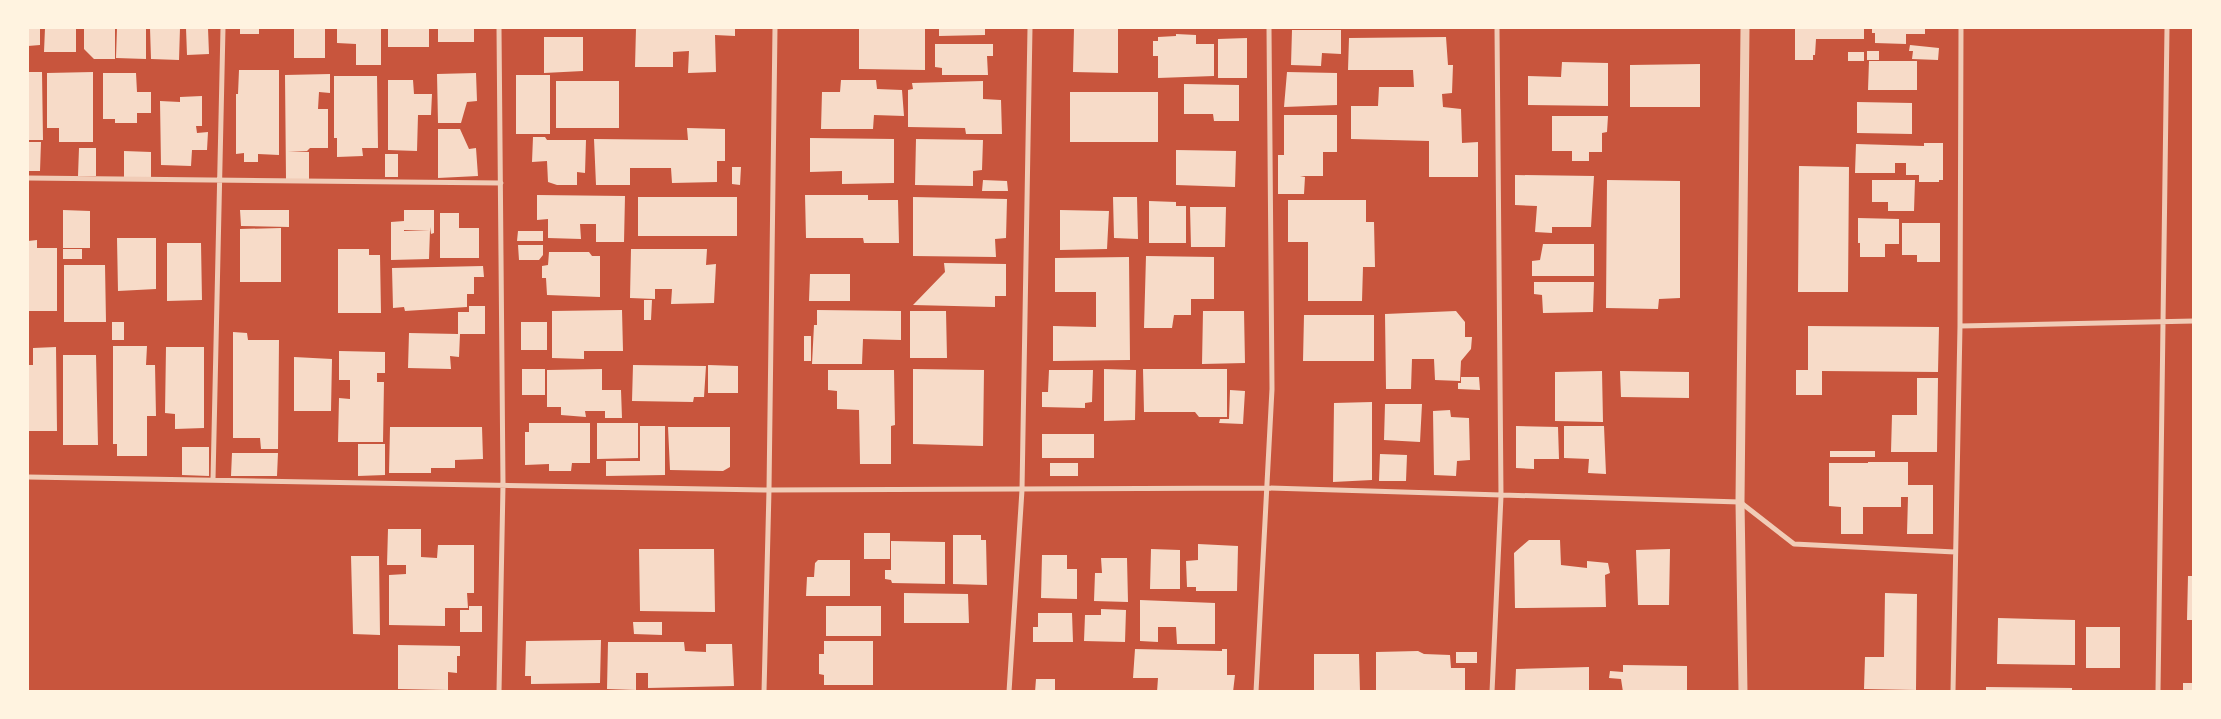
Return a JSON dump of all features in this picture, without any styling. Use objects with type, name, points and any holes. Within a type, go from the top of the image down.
[{"type":"street","points":[[214,480],[223,28]]},
{"type":"street","points":[[499,28],[504,485],[500,692]]},
{"type":"street","points":[[764,692],[769,490],[775,28]]},
{"type":"street","points":[[1009,692],[1022,490],[1030,28]]},
{"type":"street","points":[[1256,692],[1272,389],[1269,28]]},
{"type":"street","points":[[1492,692],[1500,496],[1497,28]]},
{"type":"street","points":[[1743,692],[1740,502],[1745,28]]},
{"type":"street","points":[[1953,692],[1960,326],[1961,28]]},
{"type":"street","points":[[2158,692],[2167,28]]},
{"type":"street","points":[[28,178],[501,183]]},
{"type":"street","points":[[1960,326],[2164,320],[2194,321]]},
{"type":"street","points":[[28,477],[769,490],[1266,488],[1740,502],[1794,544],[1956,552]]},
{"type":"building","points":[[28,28],[40,28],[40,45],[28,46]]},
{"type":"building","points":[[45,28],[76,28],[76,52],[44,52]]},
{"type":"building","points":[[84,28],[115,28],[115,59],[94,59],[84,49]]},
{"type":"building","points":[[117,28],[146,28],[146,59],[116,58]]},
{"type":"building","points":[[150,28],[180,28],[179,60],[151,59]]},
{"type":"building","points":[[186,28],[208,28],[209,54],[187,55]]},
{"type":"building","points":[[240,28],[259,28],[259,34],[240,34]]},
{"type":"building","points":[[294,28],[325,28],[325,58],[294,58]]},
{"type":"building","points":[[337,28],[381,28],[381,65],[356,65],[356,44],[337,43]]},
{"type":"building","points":[[388,28],[429,28],[429,47],[388,47]]},
{"type":"building","points":[[438,28],[474,28],[474,42],[438,42]]},
{"type":"building","points":[[636,28],[735,28],[735,36],[715,35],[716,72],[688,73],[689,51],[673,52],[673,67],[635,67]]},
{"type":"building","points":[[859,28],[925,28],[925,70],[859,69]]},
{"type":"building","points":[[939,28],[985,28],[985,35],[939,36]]},
{"type":"building","points":[[1074,28],[1118,28],[1118,73],[1073,72]]},
{"type":"building","points":[[1795,28],[1864,28],[1864,39],[1816,39],[1813,60],[1795,60]]},
{"type":"building","points":[[1872,28],[1925,28],[1925,34],[1906,34],[1906,44],[1875,43],[1875,33],[1872,33]]},
{"type":"building","points":[[1292,30],[1341,30],[1341,54],[1322,53],[1321,66],[1291,65]]},
{"type":"building","points":[[1176,34],[1196,35],[1196,44],[1214,44],[1214,76],[1158,78],[1158,56],[1153,56],[1153,41],[1158,41],[1158,37],[1176,36]]},
{"type":"building","points":[[544,37],[583,37],[583,71],[544,73]]},
{"type":"building","points":[[1446,37],[1448,65],[1453,65],[1452,93],[1442,94],[1443,107],[1461,109],[1462,143],[1478,142],[1478,177],[1429,177],[1429,141],[1351,139],[1351,106],[1378,106],[1379,87],[1414,87],[1413,70],[1348,70],[1349,38]]},
{"type":"building","points":[[1247,38],[1247,78],[1218,78],[1218,39]]},
{"type":"building","points":[[935,44],[993,44],[993,56],[987,56],[988,75],[942,75],[942,68],[935,67]]},
{"type":"building","points":[[1910,45],[1939,48],[1938,60],[1912,59],[1913,51],[1909,51]]},
{"type":"building","points":[[1867,51],[1879,51],[1879,60],[1867,60]]},
{"type":"building","points":[[1848,52],[1864,52],[1864,61],[1848,61]]},
{"type":"building","points":[[1869,61],[1917,61],[1917,90],[1868,90]]},
{"type":"building","points":[[1562,62],[1608,63],[1608,106],[1528,105],[1528,76],[1561,77]]},
{"type":"building","points":[[1700,64],[1700,107],[1630,107],[1630,65]]},
{"type":"building","points":[[239,70],[279,70],[279,155],[258,154],[258,162],[244,162],[244,153],[236,154],[236,94],[238,94]]},
{"type":"building","points":[[28,72],[42,72],[43,140],[28,140]]},
{"type":"building","points":[[93,72],[93,142],[59,142],[59,128],[47,128],[47,73]]},
{"type":"building","points":[[1287,72],[1337,73],[1337,105],[1284,107]]},
{"type":"building","points":[[103,73],[136,73],[137,92],[151,92],[151,113],[137,113],[137,123],[115,123],[115,119],[103,119]]},
{"type":"building","points":[[476,73],[477,101],[467,102],[461,123],[438,123],[437,74]]},
{"type":"building","points":[[330,74],[330,93],[319,92],[318,109],[328,109],[328,148],[288,151],[309,152],[309,179],[286,179],[285,75]]},
{"type":"building","points":[[516,75],[550,75],[550,134],[516,134]]},
{"type":"building","points":[[334,76],[377,76],[378,148],[362,148],[363,156],[337,157],[337,138],[334,138]]},
{"type":"building","points":[[388,80],[413,80],[414,94],[432,94],[431,115],[418,115],[417,151],[388,150]]},
{"type":"building","points":[[841,80],[876,80],[877,89],[902,90],[904,116],[874,115],[873,129],[821,129],[822,92],[840,92]]},
{"type":"building","points":[[556,81],[619,81],[619,128],[556,128]]},
{"type":"building","points":[[983,81],[983,99],[1001,100],[1002,134],[966,134],[965,128],[908,127],[908,90],[913,89],[912,83]]},
{"type":"building","points":[[1184,84],[1239,85],[1239,121],[1214,121],[1213,114],[1184,114]]},
{"type":"building","points":[[1070,92],[1158,92],[1158,142],[1070,142]]},
{"type":"building","points":[[202,96],[202,126],[196,126],[197,133],[208,132],[207,150],[192,150],[191,166],[161,165],[160,101],[180,102],[180,97]]},
{"type":"building","points":[[1857,102],[1912,103],[1912,134],[1857,133]]},
{"type":"building","points":[[1284,115],[1337,115],[1337,152],[1323,152],[1323,176],[1300,176],[1305,177],[1304,194],[1278,194],[1278,155],[1284,155]]},
{"type":"building","points":[[1552,116],[1608,116],[1607,132],[1602,133],[1602,152],[1589,152],[1589,161],[1572,161],[1572,151],[1552,151]]},
{"type":"building","points":[[687,128],[725,129],[725,161],[717,161],[717,182],[672,183],[671,168],[630,168],[630,185],[596,185],[594,139],[688,140]]},
{"type":"building","points":[[438,129],[460,129],[469,149],[476,148],[478,176],[438,178]]},
{"type":"building","points":[[533,137],[545,137],[547,140],[586,140],[585,173],[577,172],[577,185],[557,185],[548,182],[547,161],[532,162]]},
{"type":"building","points":[[810,138],[894,139],[894,183],[842,184],[842,171],[810,172]]},
{"type":"building","points":[[916,139],[983,140],[982,170],[973,171],[973,186],[915,185]]},
{"type":"building","points":[[28,142],[41,142],[40,171],[28,171]]},
{"type":"building","points":[[1924,143],[1943,143],[1943,180],[1939,180],[1939,182],[1919,182],[1919,175],[1906,175],[1906,163],[1895,163],[1895,173],[1855,173],[1856,144],[1924,146]]},
{"type":"building","points":[[79,148],[96,148],[96,176],[78,176]]},
{"type":"building","points":[[1176,150],[1236,151],[1235,187],[1176,185]]},
{"type":"building","points":[[124,151],[151,152],[151,179],[124,178]]},
{"type":"building","points":[[385,154],[398,154],[398,177],[385,177]]},
{"type":"building","points":[[1799,166],[1849,167],[1848,292],[1798,292]]},
{"type":"building","points":[[732,167],[741,167],[740,185],[732,184]]},
{"type":"building","points":[[1515,175],[1594,176],[1591,227],[1552,227],[1552,233],[1535,232],[1537,206],[1515,205]]},
{"type":"building","points":[[983,180],[1007,181],[1008,191],[982,191]]},
{"type":"building","points":[[1607,180],[1680,181],[1680,298],[1659,299],[1658,309],[1606,308]]},
{"type":"building","points":[[1872,180],[1915,180],[1914,211],[1888,211],[1888,202],[1872,202]]},
{"type":"building","points":[[537,195],[625,196],[624,242],[596,242],[596,224],[580,224],[581,239],[548,238],[548,219],[537,220]]},
{"type":"building","points":[[805,195],[868,195],[868,200],[898,200],[899,243],[864,243],[863,238],[806,238]]},
{"type":"building","points":[[638,197],[737,197],[737,236],[638,236]]},
{"type":"building","points":[[913,197],[1007,199],[1006,238],[995,239],[996,257],[913,256]]},
{"type":"building","points":[[1113,197],[1137,197],[1138,239],[1114,238]]},
{"type":"building","points":[[1288,200],[1366,200],[1366,222],[1374,222],[1375,267],[1363,267],[1362,301],[1308,301],[1308,242],[1288,242]]},
{"type":"building","points":[[1149,201],[1176,202],[1176,206],[1186,206],[1186,243],[1149,243]]},
{"type":"building","points":[[1190,207],[1226,207],[1225,247],[1191,247]]},
{"type":"building","points":[[63,210],[90,211],[90,248],[63,248]]},
{"type":"building","points":[[240,210],[289,210],[289,227],[241,226]]},
{"type":"building","points":[[404,210],[434,210],[434,233],[431,234],[430,227],[430,230],[429,259],[391,260],[391,222],[404,221]]},
{"type":"building","points":[[1060,210],[1109,211],[1107,249],[1060,250]]},
{"type":"building","points":[[440,213],[459,213],[459,228],[479,228],[479,258],[440,258]]},
{"type":"building","points":[[1858,218],[1899,219],[1899,244],[1885,244],[1885,257],[1860,257]]},
{"type":"building","points":[[1902,223],[1940,223],[1940,262],[1917,262],[1917,255],[1902,255]]},
{"type":"building","points":[[281,228],[281,282],[240,282],[240,229]]},
{"type":"building","points":[[518,231],[543,231],[543,241],[517,241]]},
{"type":"building","points":[[117,238],[156,238],[156,289],[118,291]]},
{"type":"building","points":[[37,240],[37,248],[57,248],[57,311],[28,311],[28,241]]},
{"type":"building","points":[[167,243],[201,243],[202,300],[167,301]]},
{"type":"building","points":[[1543,244],[1594,244],[1594,276],[1532,276],[1532,261],[1540,260]]},
{"type":"building","points":[[518,245],[543,245],[543,255],[539,260],[519,260]]},
{"type":"building","points":[[63,249],[82,249],[82,259],[63,259]]},
{"type":"building","points":[[338,249],[369,249],[369,255],[380,255],[381,313],[338,313]]},
{"type":"building","points":[[631,249],[707,249],[706,265],[716,264],[714,303],[671,304],[672,289],[655,289],[655,299],[630,298]]},
{"type":"building","points":[[549,252],[589,252],[592,256],[600,256],[600,297],[547,295],[546,278],[542,278],[542,266],[548,265]]},
{"type":"building","points":[[1146,256],[1214,257],[1214,299],[1191,299],[1191,315],[1174,315],[1172,328],[1144,328]]},
{"type":"building","points":[[1129,257],[1130,360],[1053,361],[1053,326],[1096,327],[1096,292],[1055,292],[1055,258]]},
{"type":"building","points":[[944,263],[1006,264],[1006,296],[995,296],[995,307],[913,305],[945,272]]},
{"type":"building","points":[[64,265],[105,265],[106,322],[64,322]]},
{"type":"building","points":[[483,266],[484,277],[474,277],[474,294],[467,294],[467,307],[405,311],[404,307],[393,308],[392,268]]},
{"type":"building","points":[[810,274],[850,274],[850,301],[809,301]]},
{"type":"building","points":[[1534,282],[1594,282],[1593,312],[1543,313],[1542,295],[1534,294]]},
{"type":"building","points":[[644,300],[652,300],[651,320],[644,320]]},
{"type":"building","points":[[469,306],[485,306],[485,334],[460,334],[459,357],[450,356],[451,369],[408,368],[409,333],[458,334],[458,312],[469,312]]},
{"type":"building","points":[[622,310],[623,351],[584,351],[584,359],[552,358],[552,311]]},
{"type":"building","points":[[817,310],[901,311],[901,340],[863,339],[862,364],[812,364],[814,325],[817,325]]},
{"type":"building","points":[[910,311],[946,311],[947,358],[910,358]]},
{"type":"building","points":[[1203,311],[1244,311],[1245,363],[1202,364]]},
{"type":"building","points":[[1456,311],[1465,322],[1465,337],[1472,337],[1471,349],[1461,361],[1460,381],[1435,380],[1434,359],[1412,359],[1411,389],[1386,389],[1385,314]]},
{"type":"building","points":[[1304,315],[1374,315],[1374,361],[1303,361]]},
{"type":"building","points":[[112,322],[124,322],[124,340],[112,340]]},
{"type":"building","points":[[521,322],[547,322],[547,350],[521,350]]},
{"type":"building","points":[[1808,326],[1939,327],[1938,372],[1822,371],[1822,395],[1796,395],[1796,370],[1808,370]]},
{"type":"building","points":[[233,332],[247,333],[248,340],[279,340],[278,449],[261,449],[260,438],[233,438]]},
{"type":"building","points":[[804,336],[811,336],[811,361],[804,361]]},
{"type":"building","points":[[113,346],[147,346],[146,365],[155,365],[156,416],[147,416],[147,456],[117,456],[117,444],[113,444]]},
{"type":"building","points":[[56,347],[57,431],[28,431],[28,365],[33,365],[33,348]]},
{"type":"building","points":[[166,347],[204,347],[204,428],[175,429],[175,414],[165,413]]},
{"type":"building","points":[[339,351],[385,352],[385,373],[377,373],[377,382],[384,382],[383,442],[338,442],[339,398],[350,399],[350,380],[339,380]]},
{"type":"building","points":[[63,355],[96,355],[98,445],[63,445]]},
{"type":"building","points":[[294,357],[332,359],[331,411],[294,411]]},
{"type":"building","points":[[633,365],[706,366],[704,397],[694,397],[693,402],[632,401]]},
{"type":"building","points":[[708,365],[738,366],[738,393],[708,393]]},
{"type":"building","points":[[522,369],[545,369],[545,395],[522,395]]},
{"type":"building","points":[[602,369],[602,390],[621,390],[622,418],[605,418],[605,411],[585,411],[586,417],[561,415],[561,407],[547,407],[547,370]]},
{"type":"building","points":[[913,369],[984,370],[983,446],[913,444]]},
{"type":"building","points":[[1104,369],[1136,370],[1135,420],[1104,421]]},
{"type":"building","points":[[1143,369],[1227,369],[1227,417],[1199,417],[1195,412],[1144,412]]},
{"type":"building","points":[[828,370],[894,370],[895,425],[891,426],[891,464],[860,464],[859,410],[837,409],[837,391],[828,390]]},
{"type":"building","points":[[1049,370],[1093,370],[1092,402],[1085,403],[1085,408],[1042,407],[1042,392],[1048,392]]},
{"type":"building","points":[[1602,371],[1603,422],[1555,421],[1555,372]]},
{"type":"building","points":[[1620,371],[1689,372],[1689,398],[1621,397]]},
{"type":"building","points":[[1461,377],[1479,377],[1480,390],[1458,389]]},
{"type":"building","points":[[1917,378],[1938,378],[1937,452],[1891,452],[1892,415],[1917,415]]},
{"type":"building","points":[[1230,390],[1245,391],[1243,424],[1219,423],[1220,419],[1229,419]]},
{"type":"building","points":[[1372,402],[1372,480],[1333,482],[1334,403]]},
{"type":"building","points":[[1385,404],[1422,404],[1420,442],[1384,440]]},
{"type":"building","points":[[1450,410],[1451,417],[1469,418],[1470,460],[1457,461],[1456,476],[1434,475],[1433,411]]},
{"type":"building","points":[[529,423],[590,423],[590,463],[572,463],[571,471],[549,471],[549,464],[525,465],[525,432],[529,432]]},
{"type":"building","points":[[597,423],[638,423],[638,458],[597,459]]},
{"type":"building","points":[[640,426],[665,426],[665,475],[606,476],[606,461],[640,461]]},
{"type":"building","points":[[1516,426],[1558,427],[1559,459],[1534,459],[1534,469],[1516,468]]},
{"type":"building","points":[[1564,426],[1604,426],[1606,474],[1588,473],[1589,459],[1564,458]]},
{"type":"building","points":[[390,427],[482,427],[483,459],[455,460],[455,468],[431,468],[431,473],[389,473]]},
{"type":"building","points":[[668,427],[730,427],[730,467],[723,471],[670,470]]},
{"type":"building","points":[[1042,434],[1094,434],[1094,458],[1042,458]]},
{"type":"building","points":[[358,444],[385,444],[385,475],[358,476]]},
{"type":"building","points":[[182,447],[209,447],[209,476],[182,475]]},
{"type":"building","points":[[1830,451],[1875,451],[1875,457],[1830,457]]},
{"type":"building","points":[[232,453],[278,453],[277,476],[231,476]]},
{"type":"building","points":[[1380,454],[1407,455],[1406,481],[1379,481]]},
{"type":"building","points":[[1908,462],[1908,485],[1933,485],[1933,534],[1907,534],[1908,497],[1901,497],[1901,507],[1863,507],[1863,534],[1841,534],[1841,507],[1829,506],[1829,463]]},
{"type":"building","points":[[1050,463],[1078,463],[1078,476],[1050,476]]},
{"type":"building","points":[[388,529],[421,529],[421,557],[437,558],[438,545],[474,545],[474,593],[467,593],[468,608],[445,608],[445,626],[389,625],[389,575],[406,574],[406,565],[387,565]]},
{"type":"building","points":[[864,533],[890,533],[890,559],[864,559]]},
{"type":"building","points":[[953,535],[981,535],[981,540],[986,540],[987,585],[953,584]]},
{"type":"building","points":[[1529,540],[1560,540],[1561,565],[1587,568],[1587,561],[1608,563],[1610,573],[1605,575],[1606,607],[1515,608],[1514,553]]},
{"type":"building","points":[[891,541],[945,542],[945,584],[892,583],[891,580],[885,579],[885,570],[891,570]]},
{"type":"building","points":[[1198,544],[1238,546],[1237,591],[1196,591],[1196,587],[1187,587],[1186,561],[1198,560]]},
{"type":"building","points":[[639,549],[714,549],[715,612],[640,611]]},
{"type":"building","points":[[1151,549],[1180,550],[1180,589],[1150,589]]},
{"type":"building","points":[[1670,549],[1669,605],[1638,605],[1636,550]]},
{"type":"building","points":[[1042,555],[1067,555],[1067,569],[1077,569],[1077,599],[1041,598]]},
{"type":"building","points":[[351,556],[379,556],[380,635],[353,634]]},
{"type":"building","points":[[1101,558],[1127,558],[1128,602],[1094,601],[1095,573],[1102,573]]},
{"type":"building","points":[[818,560],[850,560],[850,596],[806,596],[807,577],[814,577],[815,563]]},
{"type":"building","points":[[2188,576],[2194,576],[2194,620],[2187,620]]},
{"type":"building","points":[[904,593],[968,594],[969,623],[904,623]]},
{"type":"building","points":[[1885,593],[1917,594],[1916,690],[1864,689],[1865,657],[1884,657]]},
{"type":"building","points":[[1140,600],[1215,603],[1215,644],[1177,644],[1176,627],[1158,627],[1158,642],[1140,641]]},
{"type":"building","points":[[469,606],[482,606],[482,632],[460,632],[460,610],[469,610]]},
{"type":"building","points":[[826,606],[881,606],[881,636],[826,636]]},
{"type":"building","points":[[1101,609],[1126,610],[1125,642],[1084,641],[1085,615],[1101,615]]},
{"type":"building","points":[[1038,613],[1072,613],[1073,642],[1033,642],[1033,627],[1038,627]]},
{"type":"building","points":[[1998,618],[2075,620],[2075,665],[1997,664]]},
{"type":"building","points":[[633,622],[662,622],[662,635],[634,634]]},
{"type":"building","points":[[2086,627],[2120,627],[2120,668],[2086,668]]},
{"type":"building","points":[[601,640],[600,683],[531,684],[531,676],[525,676],[526,641]]},
{"type":"building","points":[[824,641],[873,641],[873,685],[824,685],[824,675],[819,674],[819,654],[824,654]]},
{"type":"building","points":[[608,642],[684,642],[685,651],[706,652],[706,644],[732,644],[734,686],[648,688],[648,673],[636,673],[636,690],[607,689]]},
{"type":"building","points":[[398,645],[460,646],[460,656],[457,656],[457,673],[448,672],[448,690],[398,689]]},
{"type":"building","points":[[1135,649],[1222,651],[1222,649],[1227,649],[1227,675],[1235,675],[1233,692],[1157,692],[1158,678],[1133,678]]},
{"type":"building","points":[[1418,651],[1424,654],[1450,655],[1451,668],[1465,668],[1465,692],[1376,692],[1376,652]]},
{"type":"building","points":[[1456,652],[1477,652],[1477,663],[1456,663]]},
{"type":"building","points":[[1314,654],[1359,654],[1360,692],[1314,692]]},
{"type":"building","points":[[1623,665],[1687,666],[1687,692],[1623,692],[1621,679],[1609,678],[1610,671],[1623,672]]},
{"type":"building","points":[[1589,667],[1589,692],[1515,692],[1516,669]]},
{"type":"building","points":[[1036,679],[1055,679],[1055,692],[1035,692]]},
{"type":"building","points":[[2183,683],[2194,683],[2194,692],[2183,692]]},
{"type":"building","points":[[1986,687],[2072,688],[2072,692],[1986,692]]}]
